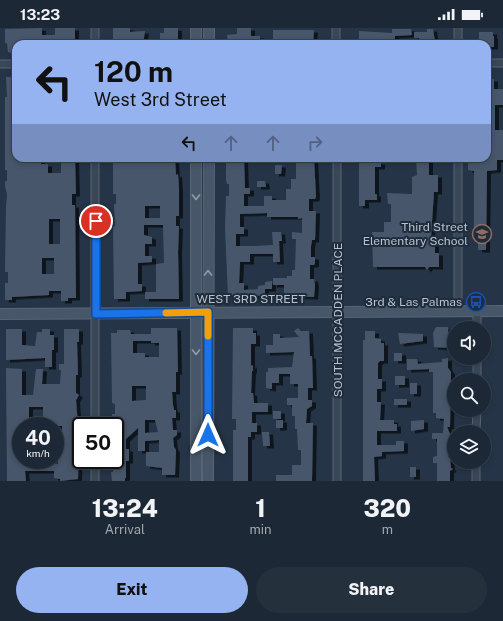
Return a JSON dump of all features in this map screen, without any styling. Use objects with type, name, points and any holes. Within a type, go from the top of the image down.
[{"type":"main road","points":[[196,28],[196,40]]},
{"type":"main road","points":[[209,28],[209,40]]},
{"type":"main road","points":[[196,162],[196,481]]},
{"type":"main road","points":[[208,481],[209,162]]},
{"type":"main road","name":"WEST 3RD STREET","points":[[0,314],[503,311]]},
{"type":"street","points":[[95,28],[95,40]]},
{"type":"street","points":[[336,28],[336,40]]},
{"type":"street","points":[[458,28],[458,40]]},
{"type":"street","points":[[491,63],[503,63]]},
{"type":"street","points":[[0,64],[12,64]]},
{"type":"street","points":[[95,162],[95,417]]},
{"type":"street","name":"SOUTH MCCADDEN PLACE","points":[[337,481],[338,162]]},
{"type":"street","points":[[458,162],[458,311]]},
{"type":"street","points":[[477,311],[477,321]]},
{"type":"street","points":[[95,469],[95,481]]},
{"type":"street","points":[[476,469],[476,481]]},
{"type":"building","points":[[42,28],[42,35],[55,35],[55,28],[75,28],[75,40],[12,40],[11,53],[8,52],[7,43],[5,43],[5,29]]},
{"type":"building","points":[[113,28],[130,28],[130,32],[145,31],[144,40],[113,40]]},
{"type":"building","points":[[164,28],[178,28],[178,40],[160,40],[160,33],[164,33]]},
{"type":"building","points":[[237,28],[251,28],[251,36],[260,36],[260,40],[228,40],[227,35],[237,34]]},
{"type":"building","points":[[392,29],[411,29],[412,35],[395,36],[395,40],[359,39],[359,31],[392,33]]},
{"type":"building","points":[[427,29],[433,29],[435,40],[419,40],[419,38],[414,38],[414,32],[427,32]]},
{"type":"building","points":[[273,30],[314,30],[313,40],[273,40]]},
{"type":"building","points":[[479,32],[493,32],[494,47],[491,47],[491,40],[479,40]]},
{"type":"building","points":[[6,77],[12,77],[12,162],[41,162],[41,164],[48,164],[48,173],[61,173],[61,162],[75,162],[76,194],[72,194],[72,205],[75,205],[76,298],[68,298],[68,301],[61,301],[61,291],[49,291],[49,295],[12,297],[12,300],[5,300],[5,283],[8,283],[8,272],[5,272],[7,194],[5,181],[7,181],[7,170],[5,170],[5,97],[7,97]],"holes":[[[49,219],[60,219],[60,244],[49,244]],[[42,258],[54,258],[54,274],[42,274]]]},
{"type":"building","points":[[491,79],[494,79],[494,89],[503,89],[503,105],[495,105],[495,130],[503,130],[503,160],[497,160],[497,170],[487,171],[486,250],[478,250],[478,235],[474,233],[474,171],[468,170],[468,162],[491,162]]},
{"type":"building","points":[[113,162],[175,162],[179,188],[179,216],[176,216],[176,226],[179,226],[179,299],[145,299],[145,292],[156,292],[156,264],[164,263],[163,225],[144,225],[144,235],[152,237],[152,244],[145,244],[145,256],[152,256],[152,262],[138,263],[138,284],[142,284],[142,291],[126,292],[126,299],[114,299],[113,227],[115,226],[114,204],[116,204],[116,194],[113,194]],"holes":[[[145,206],[160,206],[160,218],[145,218]]]},
{"type":"building","points":[[226,162],[244,162],[245,188],[250,188],[250,194],[244,194],[244,206],[264,206],[264,196],[272,196],[272,200],[286,200],[286,189],[291,189],[291,179],[296,179],[296,162],[314,162],[316,197],[315,199],[309,199],[309,211],[316,211],[315,240],[312,240],[311,246],[311,257],[315,257],[315,263],[314,265],[310,265],[310,279],[314,279],[315,285],[314,297],[284,296],[284,285],[273,285],[273,278],[287,278],[287,276],[292,276],[292,270],[295,270],[296,239],[292,239],[292,232],[302,233],[302,218],[267,217],[267,213],[240,214],[240,227],[244,227],[244,234],[236,234],[236,246],[254,246],[273,245],[272,232],[281,232],[282,241],[279,241],[280,262],[273,262],[273,254],[250,254],[250,262],[240,262],[239,283],[244,283],[244,290],[258,289],[258,286],[265,285],[265,295],[239,298],[235,295],[228,296],[225,228],[226,196],[229,196],[229,184],[227,184]]},
{"type":"building","points":[[359,162],[381,162],[381,167],[375,167],[375,194],[377,194],[377,200],[365,200],[365,206],[359,206]]},
{"type":"building","points":[[416,162],[429,162],[429,175],[438,175],[438,192],[434,192],[431,236],[433,244],[435,244],[435,253],[439,253],[439,267],[429,267],[427,270],[425,267],[373,267],[372,232],[384,232],[384,222],[391,222],[391,204],[388,204],[387,193],[412,194],[412,177],[417,175]]},
{"type":"building","points":[[275,165],[282,165],[281,174],[275,174]]},
{"type":"building","points":[[257,181],[265,181],[266,187],[257,187]]},
{"type":"building","points":[[272,281],[272,289],[265,289],[265,282]]},
{"type":"building","points":[[436,327],[447,327],[447,348],[434,347],[433,333]]},
{"type":"building","points":[[151,328],[177,328],[178,372],[176,372],[176,392],[172,392],[174,410],[176,410],[176,418],[172,418],[173,430],[177,430],[177,435],[173,438],[174,447],[176,450],[175,475],[162,475],[162,468],[146,466],[146,452],[159,452],[159,440],[145,441],[145,451],[138,451],[138,428],[126,439],[126,449],[129,449],[129,461],[126,461],[125,481],[112,481],[111,472],[113,472],[113,469],[124,469],[124,417],[112,417],[112,414],[115,414],[115,404],[112,403],[111,333],[117,333],[117,330],[130,330],[131,334],[151,334]],"holes":[[[133,341],[151,341],[151,343],[159,343],[159,357],[145,357],[145,353],[133,353]],[[132,386],[146,386],[146,400],[132,401]],[[145,420],[155,420],[158,432],[145,433]]]},
{"type":"building","points":[[233,328],[253,328],[253,333],[256,333],[256,344],[251,344],[251,366],[253,365],[253,371],[251,393],[253,393],[254,403],[268,403],[268,412],[252,412],[252,423],[257,423],[257,432],[251,432],[251,437],[248,437],[248,481],[233,481],[233,430],[236,430],[236,419],[232,419]]},
{"type":"building","points":[[298,328],[301,331],[309,331],[310,356],[312,356],[313,388],[308,388],[308,400],[312,400],[312,406],[307,409],[306,423],[313,423],[312,481],[276,481],[276,475],[292,475],[292,465],[301,465],[301,450],[298,450],[295,416],[292,416],[292,405],[287,405],[287,398],[298,398],[298,384],[290,384],[290,374],[279,374],[279,383],[272,383],[272,389],[266,388],[266,372],[268,372],[268,368],[292,367],[294,352],[266,353],[266,345],[273,345],[273,334],[280,334],[280,338],[299,337],[294,331]]},
{"type":"building","points":[[6,329],[22,329],[22,345],[35,346],[37,332],[42,332],[42,329],[50,329],[50,335],[54,335],[52,367],[45,367],[45,358],[6,360]]},
{"type":"building","points":[[64,329],[79,329],[79,342],[77,342],[78,375],[76,375],[76,393],[79,395],[76,400],[77,417],[72,417],[72,469],[78,469],[78,479],[60,481],[60,479],[54,478],[54,471],[25,471],[26,481],[7,481],[6,368],[22,369],[22,395],[33,395],[36,369],[43,369],[42,384],[60,384],[61,370],[59,370],[59,364],[64,364]]},
{"type":"building","points":[[365,331],[375,331],[375,338],[381,339],[381,343],[384,343],[384,361],[380,361],[378,363],[378,379],[382,379],[382,389],[377,389],[377,402],[381,402],[380,420],[394,420],[394,424],[397,424],[397,431],[377,431],[377,445],[396,445],[396,441],[404,441],[404,451],[382,452],[382,456],[374,457],[375,481],[363,481],[363,340],[365,340]]},
{"type":"building","points":[[398,333],[423,334],[423,341],[400,344]]},
{"type":"building","points":[[394,353],[402,353],[402,361],[394,361]]},
{"type":"building","points":[[447,358],[447,365],[451,372],[447,373],[447,417],[450,417],[450,425],[447,425],[447,469],[453,469],[450,471],[450,481],[437,481],[437,463],[433,463],[433,457],[437,456],[437,439],[432,439],[432,433],[443,433],[444,419],[436,418],[436,413],[433,413],[433,372],[429,372],[429,369],[407,370],[407,359],[417,359],[418,364],[442,362],[442,359]]},
{"type":"building","points":[[395,376],[405,376],[405,385],[395,385]]},
{"type":"building","points":[[410,383],[417,383],[417,394],[410,394]]},
{"type":"building","points":[[394,399],[407,399],[407,405],[394,405]]},
{"type":"building","points":[[273,411],[281,411],[281,419],[273,419]]},
{"type":"building","points":[[276,420],[283,420],[283,428],[276,428]]},
{"type":"building","points":[[424,420],[424,429],[411,431],[411,421]]},
{"type":"building","points":[[262,432],[269,432],[270,446],[263,446]]},
{"type":"building","points":[[410,467],[416,467],[416,477],[410,477]]},
{"type":"slow traffic","points":[[166,313],[208,312],[208,336]]},
{"type":"place","name":"Third Street Elementary School","points":[[482,234]]},
{"type":"place","name":"3rd & Las Palmas","points":[[476,302]]},
{"type":"route","points":[[96,221],[96,314],[208,312],[208,435]]}]
